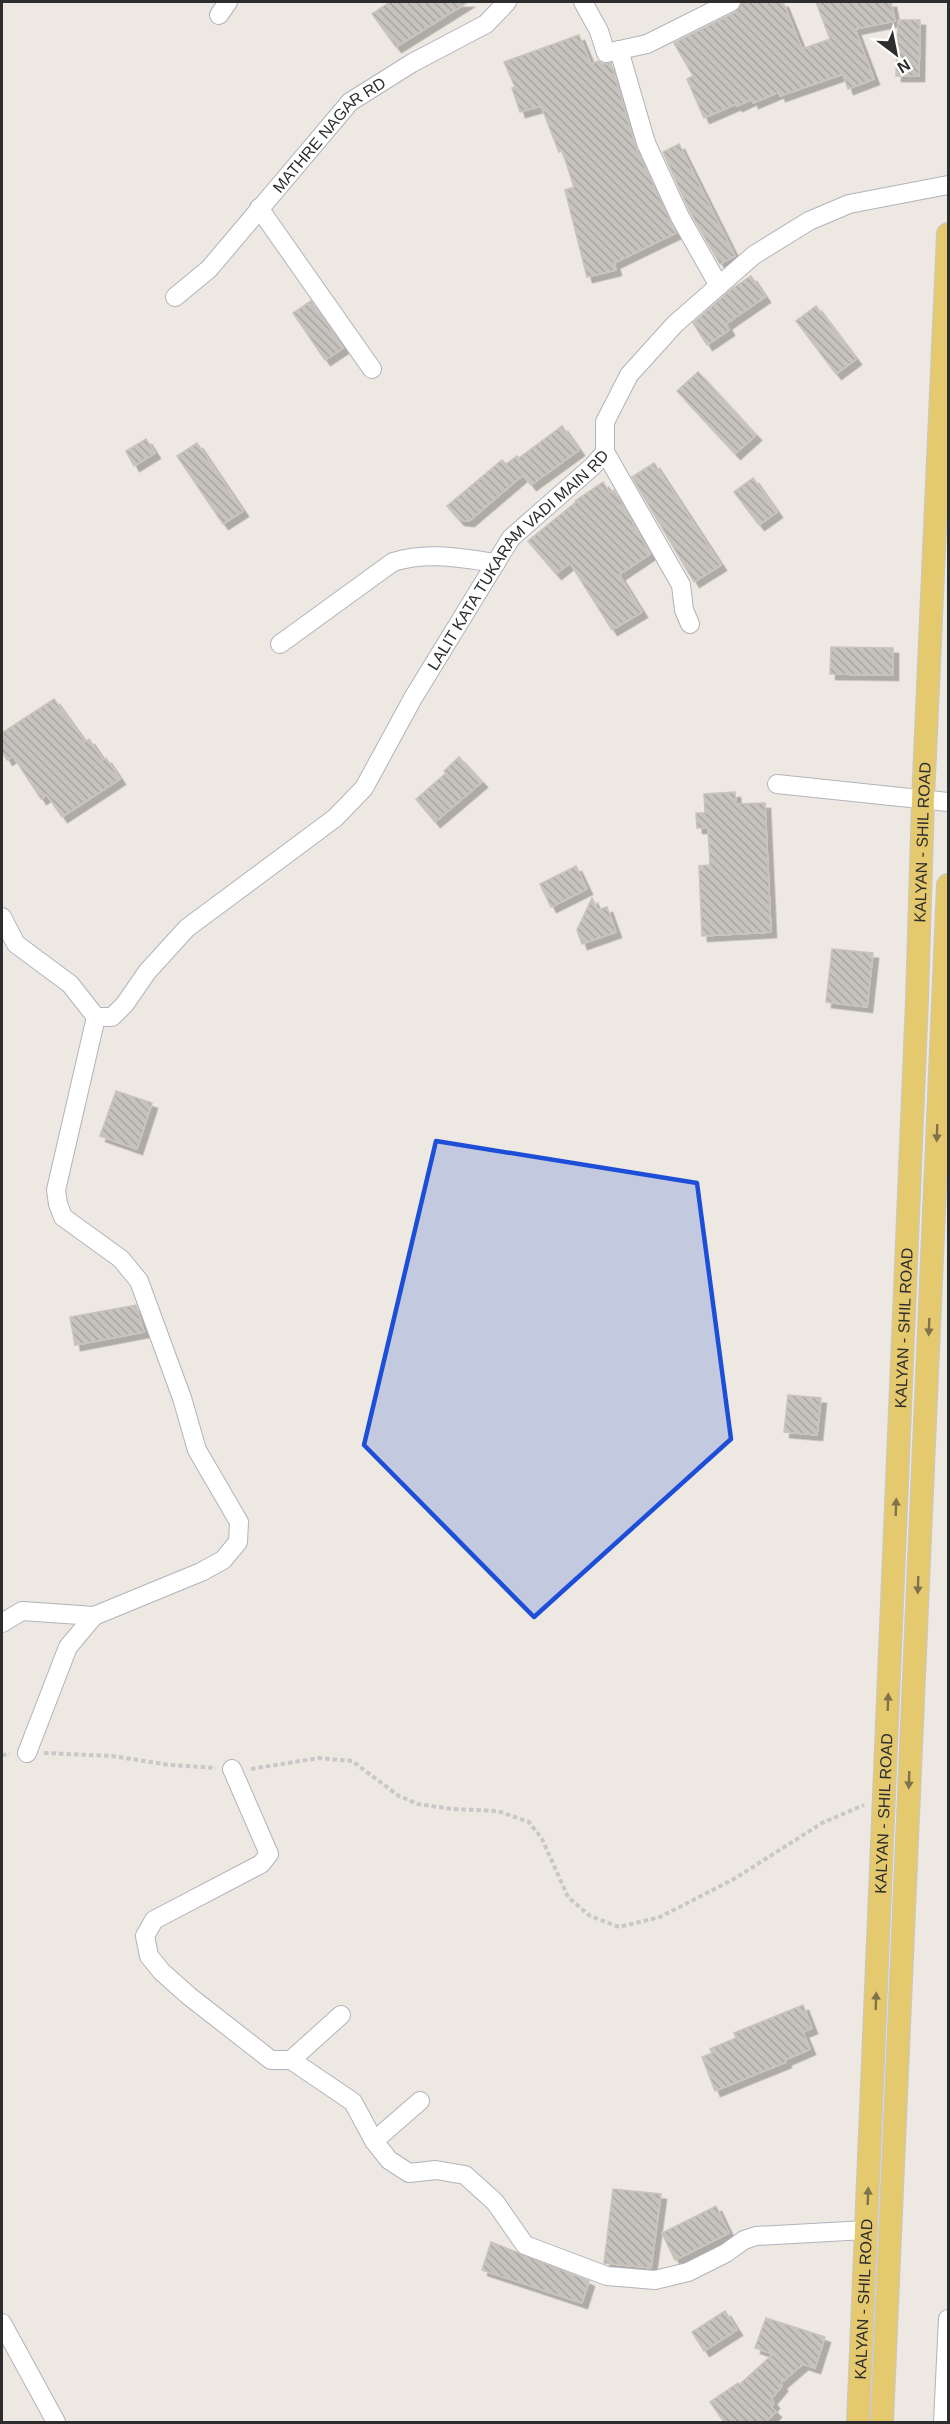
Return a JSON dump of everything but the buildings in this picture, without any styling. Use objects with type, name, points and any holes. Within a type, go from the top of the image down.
[{"type":"main road","name":"KALYAN - SHIL ROAD","points":[[858,2422],[948,234]]},
{"type":"main road","name":"KALYAN - SHIL ROAD","points":[[882,2422],[946,1002],[948,885]]},
{"type":"street","name":"MATHRE NAGAR RD","points":[[175,297],[209,269],[350,102],[412,63],[486,24],[507,2]]},
{"type":"street","points":[[583,2],[600,32],[606,53],[647,44],[731,2]]},
{"type":"street","points":[[619,50],[646,143],[680,217],[719,286]]},
{"type":"street","name":"LALIT KATA TUKARAM VADI MAIN RD","points":[[96,1017],[112,1017],[125,1004],[147,972],[187,928],[335,818],[364,788],[413,698],[512,538],[605,452],[605,422],[629,375],[675,324],[754,255],[809,221],[849,204],[948,185]]},
{"type":"street","points":[[259,208],[372,369]]},
{"type":"street","points":[[605,452],[681,585],[684,610],[690,624]]},
{"type":"street","points":[[280,644],[393,562],[410,556],[429,554],[496,563]]},
{"type":"street","points":[[777,784],[948,802]]},
{"type":"street","points":[[2,916],[9,946],[70,984],[96,1017],[56,1190],[63,1217],[121,1259],[139,1281],[182,1398],[197,1450],[239,1522],[238,1542],[223,1560],[201,1572],[94,1616],[22,1611],[2,1623]]},
{"type":"street","points":[[917,1000],[946,1002]]},
{"type":"street","points":[[27,1753],[68,1647],[94,1616]]},
{"type":"street","points":[[232,1769],[269,1854],[261,1864],[154,1920],[145,1936],[149,1956],[162,1972],[189,1996],[271,2060],[291,2060],[353,2103],[374,2141],[389,2160],[409,2173],[436,2170],[465,2175],[495,2202],[525,2245],[607,2276],[655,2280],[688,2272],[726,2253],[744,2240],[756,2236],[866,2230]]},
{"type":"street","points":[[291,2060],[341,2015]]},
{"type":"street","points":[[374,2141],[420,2101]]},
{"type":"street","points":[[943,2422],[948,2319]]},
{"type":"street","points":[[2,2323],[56,2422]]},
{"type":"path","points":[[2,1755],[27,1753],[112,1756],[170,1765],[249,1770],[319,1758],[352,1761],[399,1796],[418,1804],[452,1809],[498,1811],[529,1822],[542,1839],[568,1897],[590,1916],[619,1927],[660,1917],[734,1879],[822,1823],[884,1797]]},
{"type":"highlighted area","points":[[436,1141],[697,1183],[731,1439],[534,1617],[364,1445]]}]
